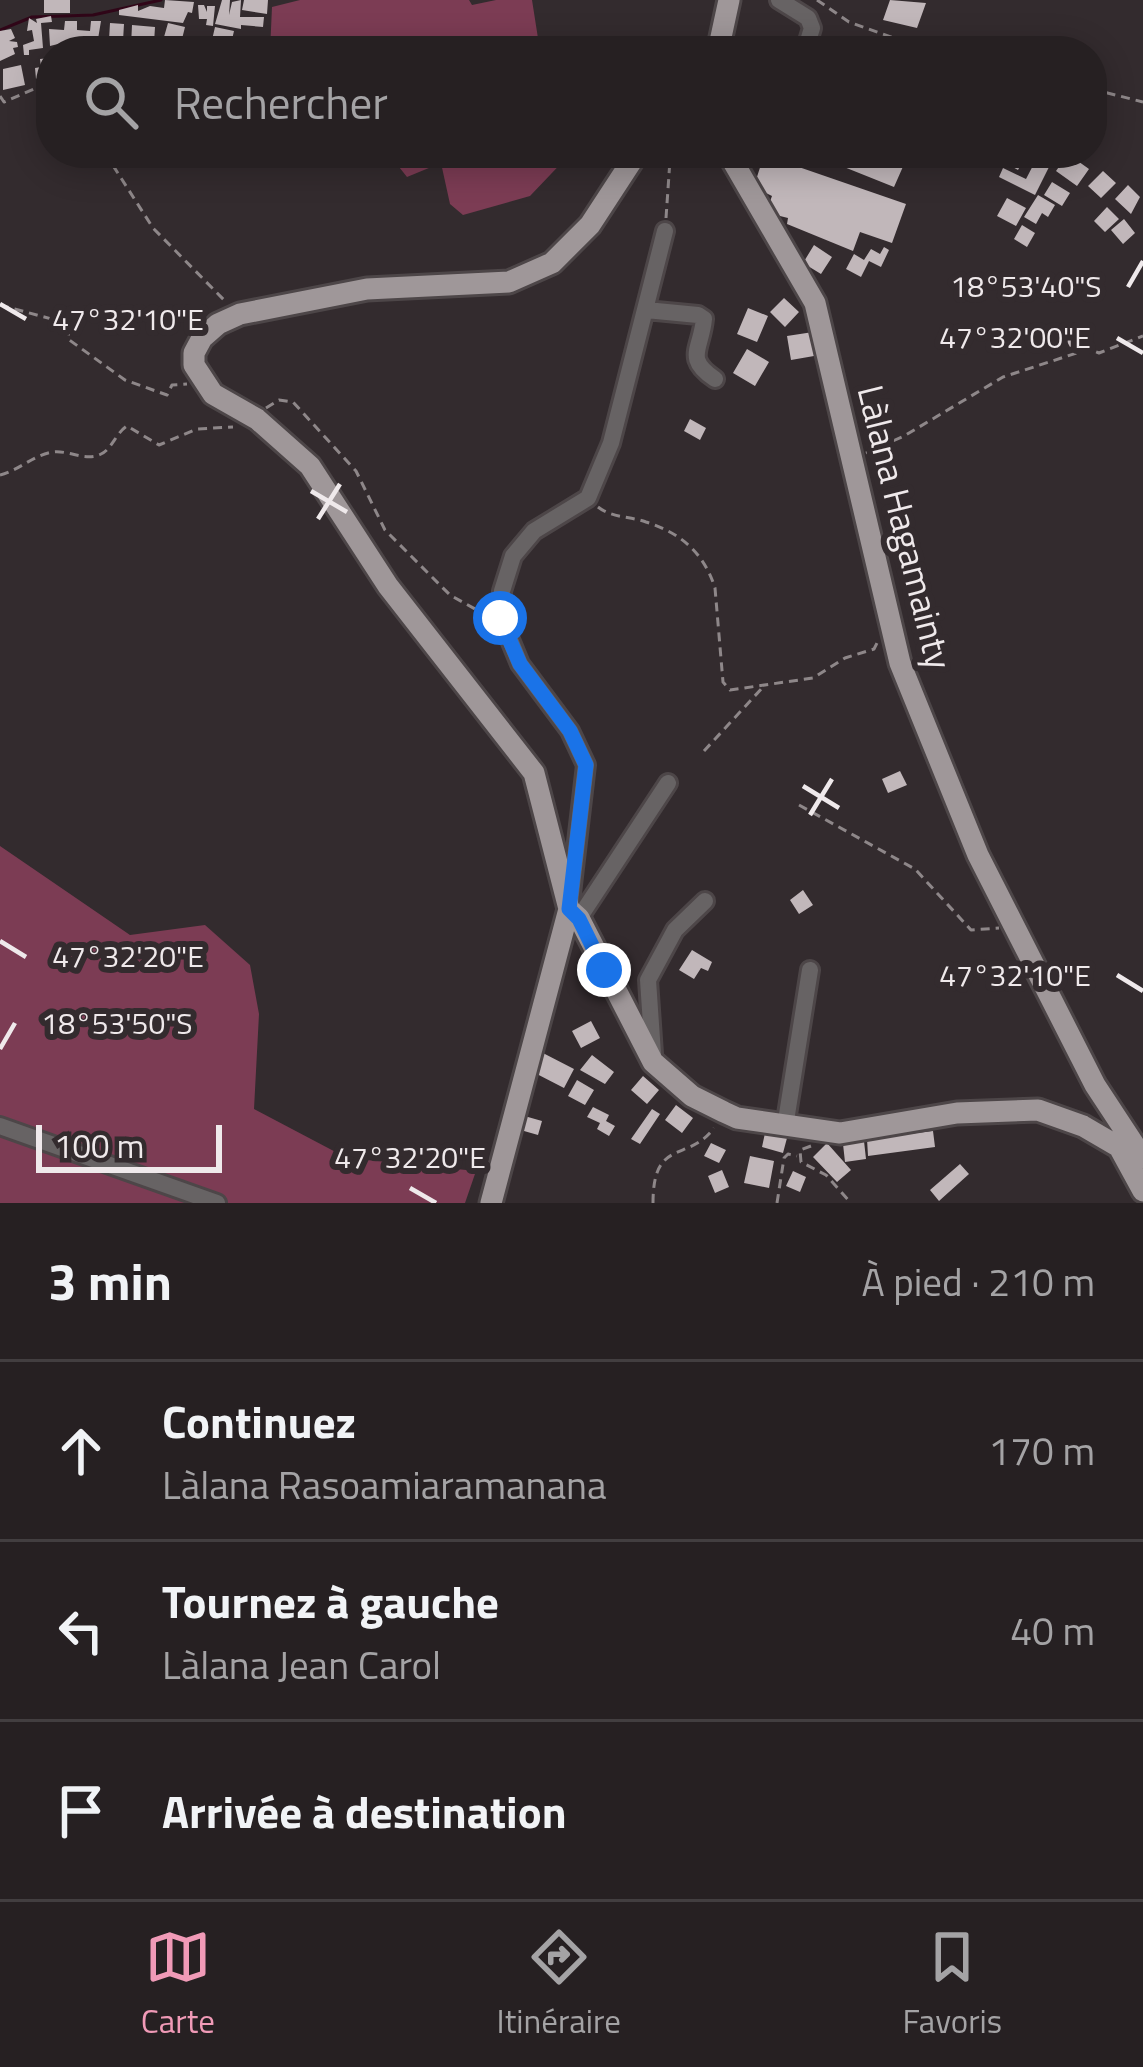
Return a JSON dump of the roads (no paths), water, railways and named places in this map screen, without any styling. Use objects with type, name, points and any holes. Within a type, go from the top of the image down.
[{"type":"main road","points":[[722,36],[731,3]]},
{"type":"main road","points":[[627,168],[590,225],[552,263],[509,282],[368,289],[240,314],[202,338],[194,365],[213,394],[256,418],[310,466],[388,586],[534,773],[574,914],[653,1062],[692,1096],[737,1118],[840,1133],[957,1113],[1038,1110],[1138,1143]]},
{"type":"main road","name":"Làlana Hagamainty","points":[[737,168],[815,303],[900,663],[978,855],[1095,1085],[1138,1143]]},
{"type":"main road","points":[[491,1203],[574,914]]},
{"type":"main road","points":[[1074,1122],[1096,1112],[1095,1085]]},
{"type":"main road","points":[[1074,1122],[1119,1148],[1138,1143]]},
{"type":"main road","points":[[1138,1143],[1143,1191]]},
{"type":"street","points":[[779,0],[808,18],[810,36]]},
{"type":"street","points":[[574,914],[586,765],[570,731],[520,664],[500,618],[502,591],[513,556],[534,531],[588,498],[611,443],[665,231]]},
{"type":"street","points":[[646,310],[704,319],[695,358],[700,369],[715,379]]},
{"type":"street","points":[[574,914],[668,783]]},
{"type":"street","points":[[653,1062],[647,980],[675,930],[705,901]]},
{"type":"street","points":[[785,1127],[810,970]]},
{"type":"street","points":[[0,1126],[217,1203]]},
{"type":"waterway","points":[[0,30],[32,17],[93,15],[161,0]]}]
